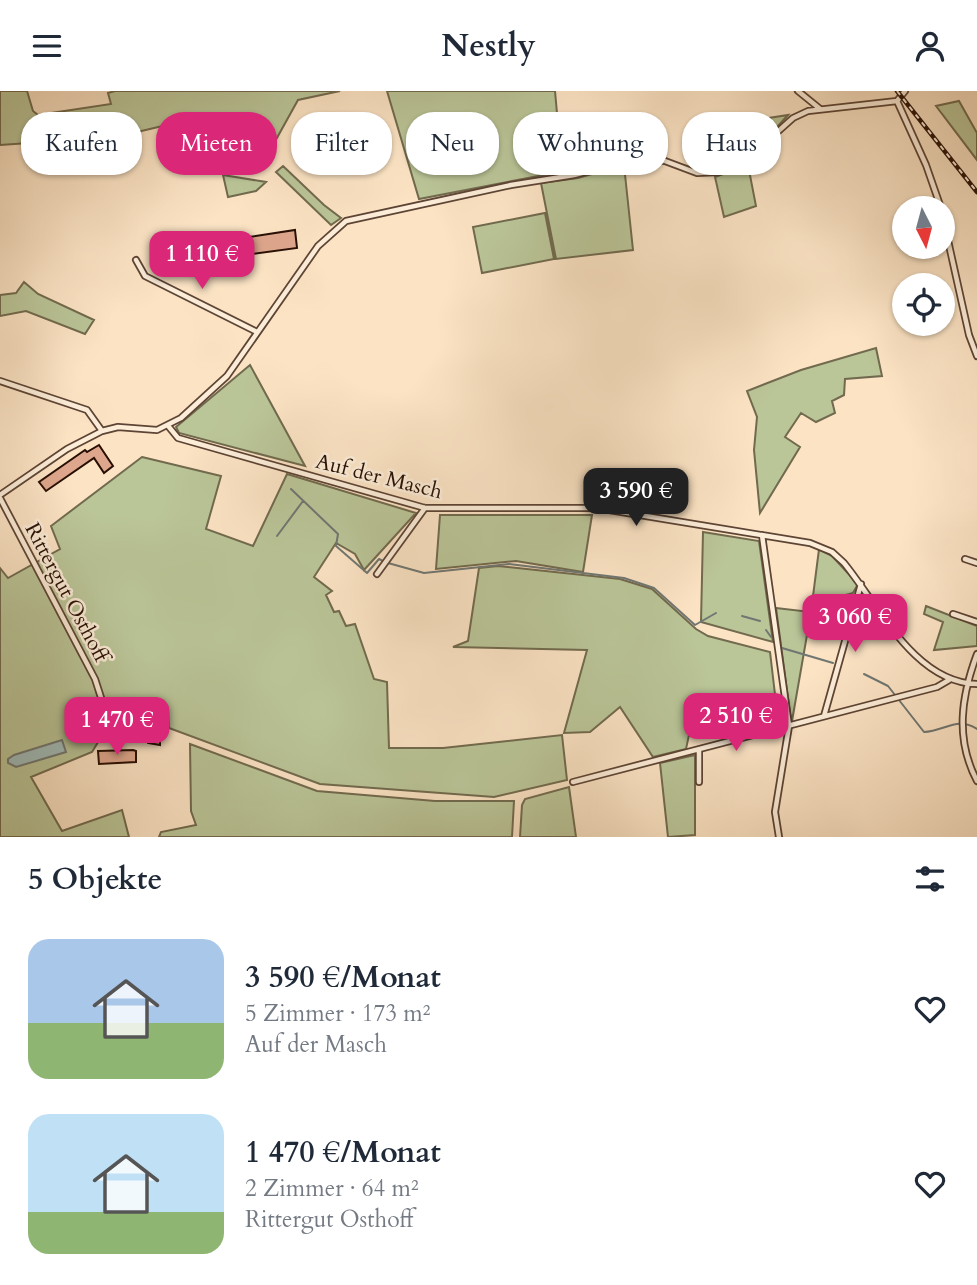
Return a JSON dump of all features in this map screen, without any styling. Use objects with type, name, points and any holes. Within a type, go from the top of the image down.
[{"type":"street","points":[[798,91],[819,108]]},
{"type":"street","points":[[0,497],[67,449],[102,431],[118,427],[157,431],[169,427],[228,376],[318,246],[346,221],[511,185],[574,175],[640,158],[665,161],[697,173],[719,172],[761,150],[793,118],[819,108],[897,101],[905,91]]},
{"type":"street","points":[[897,101],[937,196]]},
{"type":"street","points":[[952,259],[969,335],[977,356]]},
{"type":"street","points":[[136,260],[145,276],[257,332]]},
{"type":"street","points":[[0,381],[87,410],[102,431]]},
{"type":"street","name":"Auf der Masch","points":[[169,427],[178,438],[425,508],[597,509],[810,543],[832,552],[861,584],[905,643],[949,680]]},
{"type":"street","name":"Rittergut Osthoff","points":[[0,497],[95,679],[115,741]]},
{"type":"street","points":[[377,574],[425,508]]},
{"type":"street","points":[[762,535],[789,726],[775,812],[779,837]]},
{"type":"street","points":[[965,559],[977,563]]},
{"type":"street","points":[[824,717],[861,584]]},
{"type":"street","points":[[953,614],[977,622]]},
{"type":"street","points":[[977,654],[967,684],[961,724],[970,768],[977,781]]},
{"type":"street","points":[[573,782],[937,687],[949,680],[977,684]]},
{"type":"street","points":[[699,750],[699,782]]},
{"type":"green space","points":[[0,91],[27,91],[34,112],[21,112],[21,144],[0,145]]},
{"type":"green space","points":[[115,91],[340,91],[298,100],[277,138],[277,112],[156,112],[156,128],[142,131],[142,112],[58,112],[111,104],[108,93]]},
{"type":"green space","points":[[387,91],[555,91],[557,112],[513,112],[513,175],[544,175],[419,199],[412,175],[499,175],[499,112],[406,112],[406,155]]},
{"type":"green space","points":[[959,101],[977,133],[977,160],[936,106]]},
{"type":"green space","points":[[283,166],[341,218],[331,225],[277,171]]},
{"type":"green space","points":[[223,175],[266,182],[256,191],[228,197]]},
{"type":"green space","points":[[589,175],[625,175],[633,250],[556,259],[541,183]]},
{"type":"green space","points":[[750,175],[756,206],[724,217],[715,177]]},
{"type":"green space","points":[[545,213],[554,259],[482,273],[473,227]]},
{"type":"green space","points":[[24,282],[38,294],[94,320],[85,334],[26,311],[0,316],[0,295],[16,293]]},
{"type":"green space","points":[[876,348],[882,376],[845,379],[844,395],[832,401],[835,413],[816,422],[801,413],[785,437],[800,447],[760,513],[754,450],[757,417],[747,391],[801,370]]},
{"type":"green space","points":[[250,365],[305,466],[179,433],[176,427]]},
{"type":"green space","points":[[142,457],[221,476],[206,529],[253,546],[287,474],[416,513],[364,570],[355,554],[336,543],[314,577],[332,591],[326,595],[334,612],[339,611],[346,626],[355,624],[374,679],[387,682],[389,748],[443,748],[562,735],[567,780],[494,797],[320,784],[169,728],[168,711],[151,704],[130,709],[103,734],[92,752],[31,777],[62,831],[122,810],[129,837],[0,837],[0,568],[8,578],[60,549],[51,526]]},
{"type":"green space","points":[[440,515],[592,515],[583,572],[516,561],[436,569]]},
{"type":"green space","points":[[703,532],[759,541],[773,642],[701,622]]},
{"type":"green space","points":[[819,549],[832,556],[858,584],[853,593],[812,604]]},
{"type":"green space","points":[[498,566],[620,579],[652,589],[696,629],[708,636],[770,652],[778,720],[742,730],[742,711],[695,707],[686,749],[653,757],[620,707],[590,732],[564,733],[587,650],[453,647],[468,641],[479,568]]},
{"type":"green space","points":[[926,606],[977,626],[977,646],[934,650],[943,622],[924,614]]},
{"type":"green space","points":[[776,608],[811,612],[792,721],[790,713]]},
{"type":"green space","points":[[190,744],[317,791],[435,801],[514,801],[512,837],[159,837],[161,832],[196,825],[191,811]]},
{"type":"green space","points":[[695,755],[695,835],[668,837],[660,763]]},
{"type":"green space","points":[[569,787],[576,837],[520,837],[522,805],[525,799]]},
{"type":"water","points":[[62,740],[66,752],[16,767],[8,763],[8,759],[14,755]]},
{"type":"building","points":[[295,230],[297,248],[245,255],[242,238]]},
{"type":"building","points":[[99,445],[113,466],[104,473],[94,458],[46,491],[39,482],[85,450],[87,452]]},
{"type":"building","points":[[148,714],[160,714],[160,745],[148,743]]},
{"type":"building","points":[[98,751],[136,751],[136,762],[99,764]]},
{"type":"waterway","points":[[291,489],[338,534],[336,546],[367,573],[379,559],[383,561]]},
{"type":"waterway","points":[[277,536],[303,501]]},
{"type":"waterway","points":[[388,563],[424,573],[509,564],[624,578],[654,588],[695,625],[716,613]]},
{"type":"waterway","points":[[742,616],[760,621]]},
{"type":"waterway","points":[[766,630],[771,637]]},
{"type":"waterway","points":[[782,648],[833,663]]},
{"type":"waterway","points":[[864,674],[888,686],[924,732],[957,724],[970,725],[977,729]]},
{"type":"railway","points":[[897,91],[977,192]]}]
